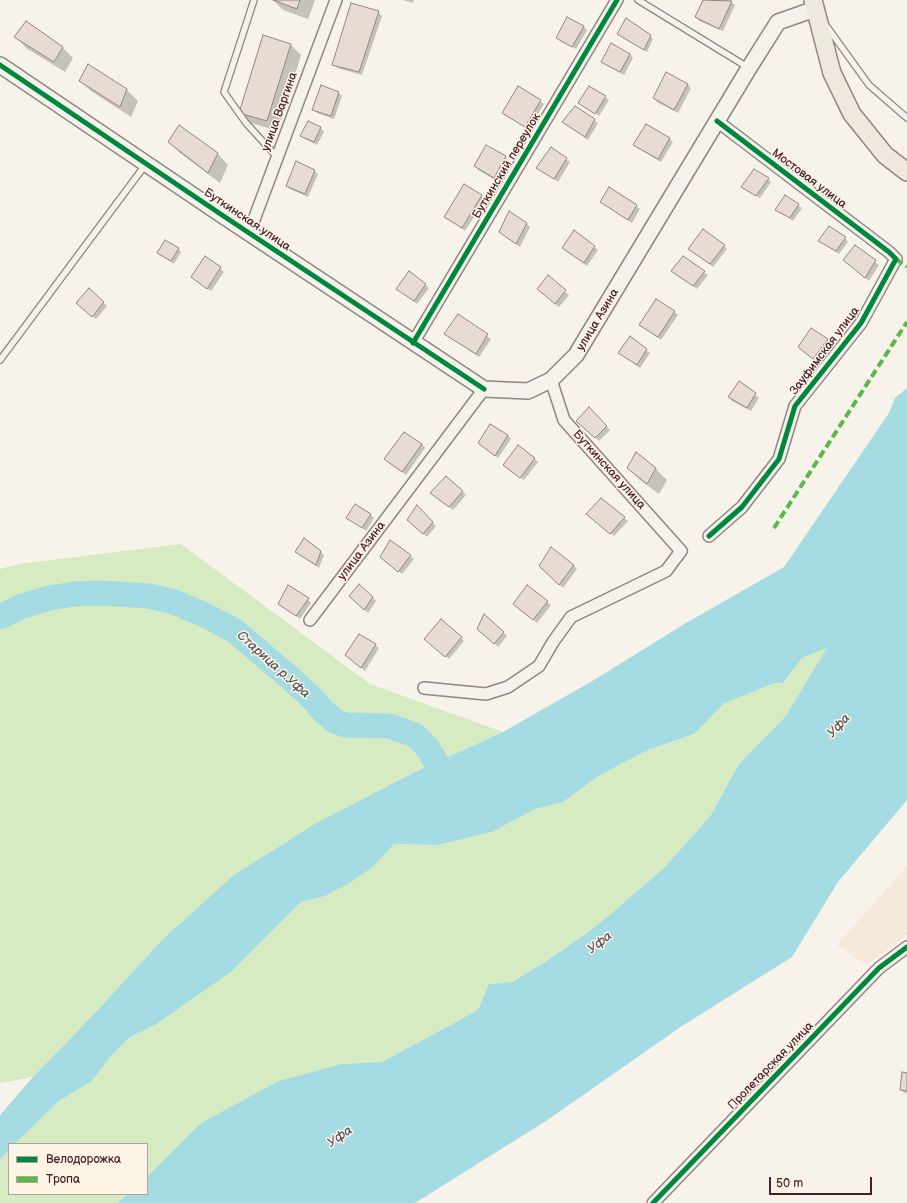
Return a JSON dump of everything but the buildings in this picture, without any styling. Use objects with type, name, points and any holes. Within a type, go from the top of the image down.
[{"type":"main road","points":[[814,4],[832,73],[852,114],[886,155],[907,172]]},
{"type":"street","name":"улица Варгина","points":[[249,233],[336,0]]},
{"type":"street","name":"Буткинский переулок","points":[[413,343],[618,0]]},
{"type":"street","name":"улица Азина","points":[[310,620],[484,389],[528,391],[551,380],[576,356],[778,22],[814,4]]},
{"type":"street","name":"Буткинская улица","points":[[0,65],[413,343],[484,389]]},
{"type":"street","name":"Мостовая улица","points":[[717,121],[889,252]]},
{"type":"street","name":"Зауфимская улица","points":[[709,536],[742,507],[779,459],[795,406],[861,323],[896,258],[889,252]]},
{"type":"street","name":"Буткинская улица","points":[[424,688],[486,694],[508,687],[539,666],[553,642],[571,617],[666,571],[682,551],[564,420],[551,380]]},
{"type":"street","name":"Пролетарская улица","points":[[653,1203],[879,968],[907,947]]},
{"type":"lane","points":[[254,0],[224,92],[246,123],[277,157]]},
{"type":"lane","points":[[638,0],[749,68]]},
{"type":"lane","points":[[814,4],[869,85],[907,118]]},
{"type":"lane","points":[[0,360],[146,164]]},
{"type":"shaded area","points":[[907,866],[907,935],[867,965],[837,945]]},
{"type":"green space","points":[[181,544],[370,684],[503,732],[415,772],[162,940],[95,1013],[33,1077],[0,1083],[0,569],[19,564]]},
{"type":"green space","points":[[828,647],[785,717],[739,764],[711,815],[664,868],[586,934],[545,962],[512,982],[489,984],[478,1010],[382,1062],[342,1064],[201,1123],[148,1176],[148,1143],[16,1143],[58,1102],[93,1080],[109,1058],[130,1037],[155,1025],[193,998],[272,930],[301,902],[325,896],[374,866],[394,844],[437,845],[492,832],[535,809],[563,802],[600,775],[648,750],[694,734],[722,704],[774,683],[783,683],[802,658]]},
{"type":"green space","points":[[8,1151],[8,1195],[127,1195],[117,1203],[0,1203],[0,1160]]},
{"type":"water","name":"Уфа","points":[[907,388],[907,800],[838,882],[792,957],[682,1026],[546,1121],[415,1203],[117,1203],[127,1195],[148,1195],[148,1176],[201,1123],[279,1081],[342,1064],[382,1062],[478,1010],[489,984],[512,982],[586,934],[664,868],[711,815],[739,764],[785,717],[827,648],[802,658],[783,683],[774,683],[723,704],[694,734],[648,750],[600,775],[563,802],[535,809],[492,832],[437,845],[394,844],[374,866],[351,882],[325,896],[301,902],[232,971],[155,1025],[130,1037],[109,1058],[93,1080],[58,1102],[16,1143],[8,1143],[8,1151],[0,1160],[0,1115],[33,1077],[95,1013],[162,940],[234,875],[315,824],[415,772],[503,732],[594,680],[686,623],[784,567],[889,413],[895,398]]},
{"type":"waterway","name":"Старица р.Уфа","points":[[0,617],[20,607],[49,598],[75,594],[99,593],[149,596],[174,602],[205,615],[235,631],[290,678],[335,721],[345,725],[389,726],[415,735],[427,747],[436,762]]},
{"type":"marked path","points":[[896,259],[907,267]]},
{"type":"marked path","points":[[774,528],[907,322]]},
{"type":"cycle path","points":[[413,343],[617,0]]},
{"type":"cycle path","points":[[0,65],[484,389]]},
{"type":"cycle path","points":[[709,536],[742,507],[779,459],[795,406],[861,323],[896,259],[889,252],[717,121]]},
{"type":"cycle path","points":[[653,1203],[879,968],[907,947]]}]
